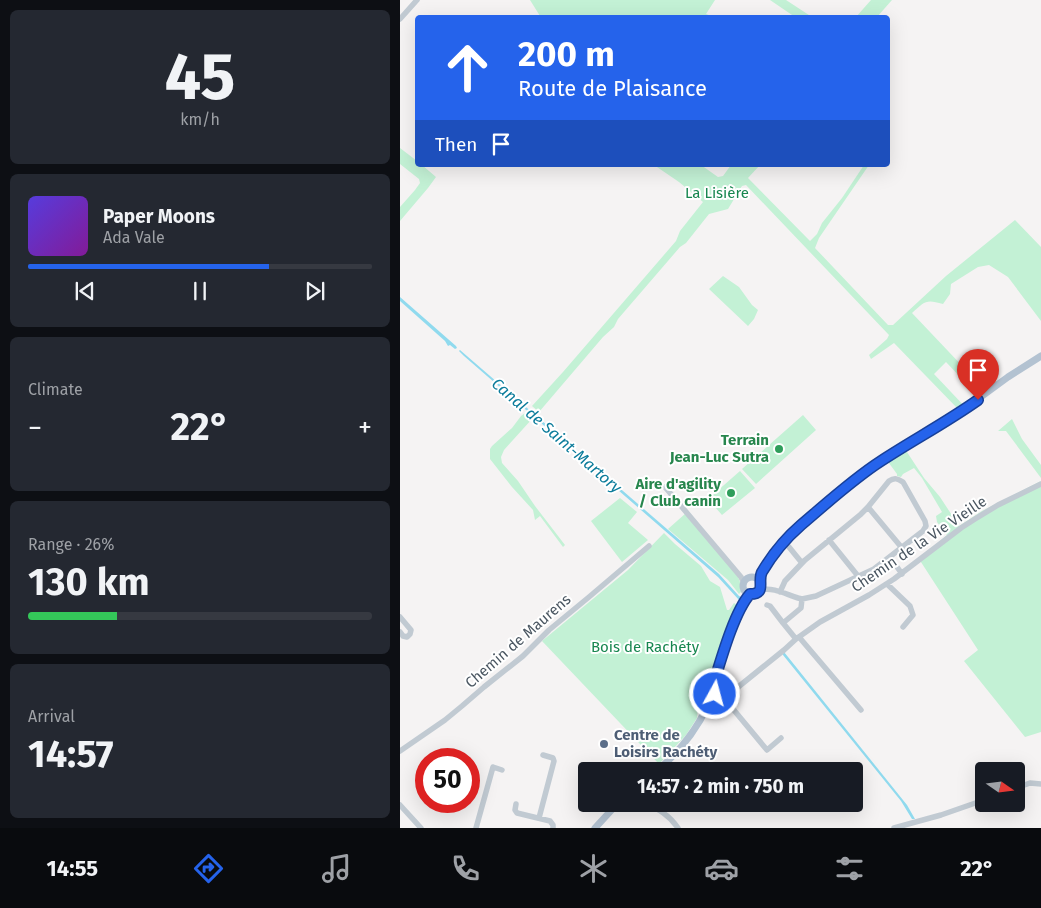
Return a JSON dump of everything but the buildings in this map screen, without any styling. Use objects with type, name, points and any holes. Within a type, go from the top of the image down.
[{"type":"main road","points":[[708,705],[715,704],[714,695],[727,642],[746,599],[744,588],[755,581],[794,531],[869,470],[964,410],[1041,356]]},
{"type":"main road","points":[[746,599],[754,594],[755,581]]},
{"type":"main road","points":[[708,705],[704,702],[707,693],[714,695]]},
{"type":"main road","points":[[667,762],[688,739],[698,725],[708,705]]},
{"type":"main road","points":[[595,828],[610,812]]},
{"type":"street","points":[[400,19],[418,0]]},
{"type":"street","points":[[665,487],[755,581],[780,592],[802,599],[816,596],[874,569],[923,531],[926,521],[903,482],[898,478],[889,480],[868,507],[802,563],[785,581],[780,592]]},
{"type":"street","name":"Chemin de la Vie Vieille","points":[[714,695],[724,698],[797,638],[820,622],[902,574],[961,528],[998,505],[1041,484]]},
{"type":"street","points":[[868,507],[902,548]]},
{"type":"street","points":[[829,540],[858,576]]},
{"type":"street","name":"Chemin de Maurens","points":[[400,751],[445,720],[523,656],[549,630],[648,546]]},
{"type":"street","points":[[789,547],[802,563]]},
{"type":"street","points":[[890,557],[902,574]]},
{"type":"street","points":[[887,584],[910,606],[913,616],[903,627]]},
{"type":"street","points":[[783,623],[801,608],[802,599]]},
{"type":"street","points":[[767,605],[770,606],[861,710]]},
{"type":"street","points":[[400,618],[411,630],[407,637],[403,636],[400,632]]},
{"type":"street","points":[[727,696],[733,709],[767,750],[781,738]]},
{"type":"street","points":[[539,818],[554,761],[553,758],[543,755]]},
{"type":"street","points":[[476,828],[493,767],[502,770]]},
{"type":"street","points":[[1025,785],[1030,783],[1041,784]]},
{"type":"street","points":[[894,828],[945,814],[975,803]]},
{"type":"street","points":[[516,804],[515,810],[517,812],[550,821],[554,828]]},
{"type":"street","points":[[400,805],[421,828]]},
{"type":"street","points":[[663,812],[678,828]]},
{"type":"green space","points":[[530,0],[715,0],[706,14],[709,15],[539,15]]},
{"type":"green space","points":[[770,0],[786,0],[809,15],[792,15]]},
{"type":"green space","points":[[871,0],[892,0],[879,15],[858,15]]},
{"type":"green space","points":[[400,148],[415,159],[415,167],[424,167],[436,177],[400,221],[400,207],[420,183],[419,179],[400,164]]},
{"type":"green space","name":"La Lisière","points":[[657,167],[704,167],[718,177],[723,176],[730,167],[758,167],[748,178],[810,241],[817,234],[822,223],[863,167],[868,167],[819,238],[815,248],[888,325],[893,325],[946,276],[1015,220],[1041,247],[1041,321],[1008,277],[989,265],[978,267],[951,284],[950,294],[943,304],[929,301],[912,313],[985,390],[978,396],[946,362],[934,374],[968,410],[905,449],[959,526],[982,511],[1041,481],[1041,732],[1025,737],[964,661],[978,650],[919,559],[947,535],[937,522],[936,516],[942,512],[914,468],[901,477],[897,476],[883,455],[958,409],[894,343],[871,359],[869,355],[889,335],[746,185],[742,186],[728,209],[709,214],[686,243],[680,247],[618,319],[614,327],[603,337],[539,412],[532,406],[676,241],[680,231],[703,202]]},
{"type":"green space","points":[[723,276],[739,287],[758,310],[748,326],[709,289]]},
{"type":"green space","points":[[525,413],[532,419],[504,450],[501,457],[502,463],[518,481],[565,545],[563,547],[540,516],[535,520],[533,510],[490,459],[490,449],[492,446]]},
{"type":"green space","name":"Terrain Jean-Luc Sutra","points":[[803,415],[816,430],[756,484],[742,469]]},
{"type":"green space","points":[[1012,419],[1022,439],[1041,465],[1041,478],[1006,431],[998,431]]},
{"type":"green space","name":"Aire d'agility / Club canin","points":[[740,471],[755,488],[722,515],[708,499]]},
{"type":"green space","points":[[620,498],[637,512],[628,523],[648,540],[622,562],[591,521]]},
{"type":"green space","points":[[686,513],[737,574],[741,592],[739,594],[728,580],[668,529]]},
{"type":"green space","name":"Bois de Rachéty","points":[[664,533],[701,566],[710,581],[720,587],[727,610],[734,603],[737,605],[720,654],[714,663],[709,684],[701,691],[699,696],[697,718],[686,735],[661,762],[657,762],[542,641],[628,570]]},
{"type":"water","points":[[400,297],[457,348],[448,346],[445,341],[400,301]]},
{"type":"water","name":"Canal de Saint-Martory","points":[[460,350],[719,574],[741,597],[742,601],[718,577],[464,356]]},
{"type":"water","points":[[784,652],[907,805],[915,819],[912,819],[901,801],[783,655],[782,653]]},
{"type":"place","name":"Terrain Jean-Luc Sutra","points":[[779,449]]},
{"type":"place","name":"Aire d'agility / Club canin","points":[[731,493]]},
{"type":"place","name":"Centre de Loisirs Rachéty","points":[[604,744]]},
{"type":"route","points":[[715,694],[711,692],[716,676],[727,642],[745,600],[750,594],[759,591],[761,573],[788,537],[873,466],[978,400]]}]
